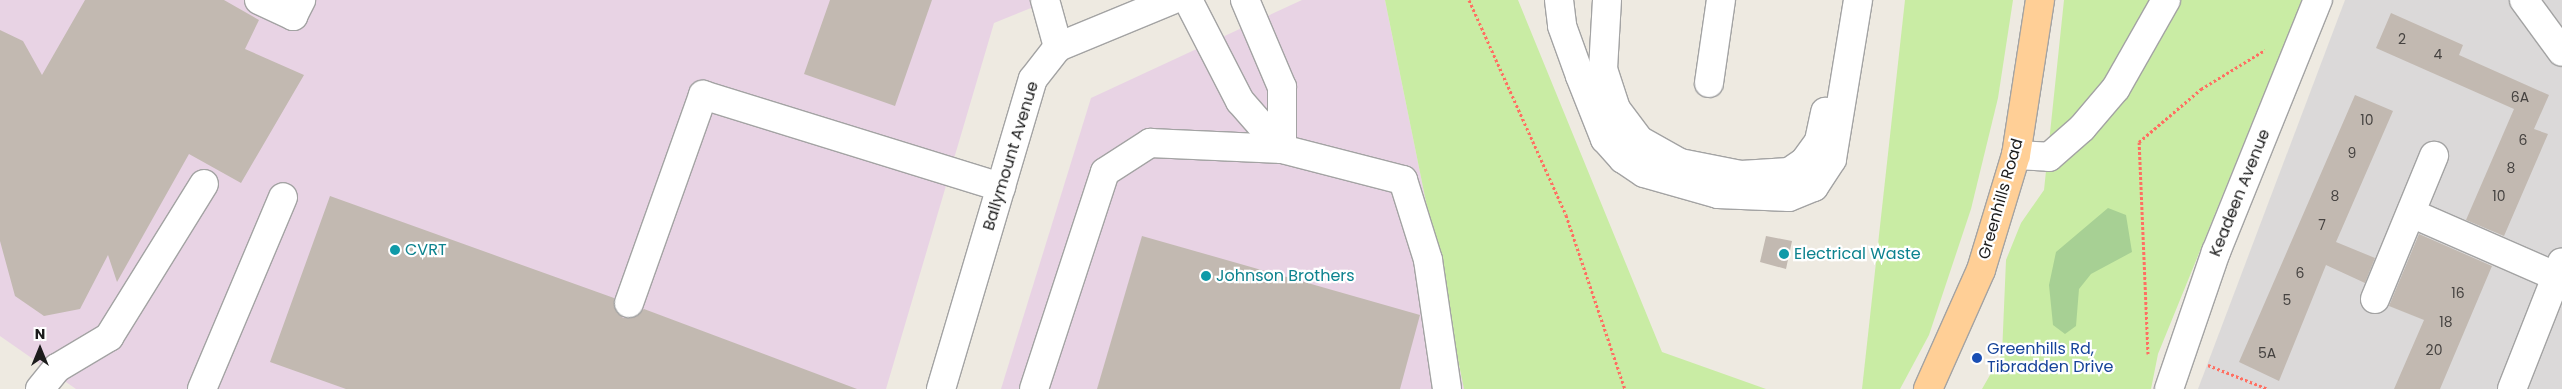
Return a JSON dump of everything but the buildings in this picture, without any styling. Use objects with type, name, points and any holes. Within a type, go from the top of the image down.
[{"type":"main road","name":"Greenhills Road","points":[[1928,389],[1981,270],[2016,155],[2040,0]]},
{"type":"street","points":[[259,0],[293,16],[302,0]]},
{"type":"street","points":[[1045,0],[1058,48]]},
{"type":"street","points":[[1188,0],[1240,101],[1282,149]]},
{"type":"street","points":[[1245,0],[1282,87],[1282,149]]},
{"type":"street","points":[[1559,0],[1562,26],[1605,139],[1623,159],[1644,173],[1718,194],[1789,197],[1814,187],[1832,159],[1858,0]]},
{"type":"street","points":[[1607,0],[1602,69],[1616,109],[1639,140],[1680,163],[1741,175],[1789,172],[1804,162],[1819,141],[1840,0]]},
{"type":"street","points":[[1710,83],[1722,0]]},
{"type":"street","points":[[2016,155],[2049,157],[2082,128],[2116,88],[2166,0]]},
{"type":"street","name":"Keadeen Avenue","points":[[2170,389],[2216,252],[2318,0]]},
{"type":"street","points":[[2524,0],[2562,52]]},
{"type":"street","name":"Ballymount Avenue","points":[[941,389],[1033,79],[1058,48],[1157,2]]},
{"type":"street","points":[[629,303],[702,95],[1001,187]]},
{"type":"street","points":[[1034,389],[1105,172],[1150,143],[1282,149],[1403,180],[1428,260],[1447,389]]},
{"type":"street","points":[[2375,298],[2434,156]]},
{"type":"street","points":[[40,389],[57,368],[109,337],[204,184]]},
{"type":"street","points":[[202,389],[283,197]]},
{"type":"street","points":[[2411,213],[2560,272],[2512,389]]},
{"type":"path","points":[[1469,0],[1566,215],[1625,389]]},
{"type":"path","points":[[2148,356],[2140,142],[2201,89],[2268,48]]},
{"type":"path","points":[[2199,361],[2268,389]]},
{"type":"shaded area","points":[[0,0],[1051,0],[994,23],[886,389],[76,389],[0,336]]},
{"type":"shaded area","points":[[1302,0],[1385,0],[1464,389],[1001,389],[1091,98]]},
{"type":"shaded area","points":[[2345,0],[2562,0],[2562,389],[2198,389]]},
{"type":"green space","points":[[1385,0],[1518,0],[1662,352],[1766,389],[1464,389]]},
{"type":"green space","points":[[1905,0],[2013,0],[1998,98],[1971,209],[1929,335],[1900,389],[1862,389]]},
{"type":"green space","points":[[2064,0],[2302,0],[2158,354],[2151,389],[1982,389],[2002,354],[2006,260],[2021,223],[2044,190]]},
{"type":"green space","points":[[2108,208],[2126,215],[2132,252],[2091,274],[2079,289],[2076,326],[2065,334],[2053,325],[2049,285],[2056,252]]},
{"type":"place","name":"CVRT","points":[[395,250]]},
{"type":"place","name":"Electrical Waste","points":[[1784,254]]},
{"type":"place","name":"Johnson Brothers","points":[[1206,276]]},
{"type":"place","name":"Greenhills Rd, Tibradden Drive","points":[[1977,358]]}]
